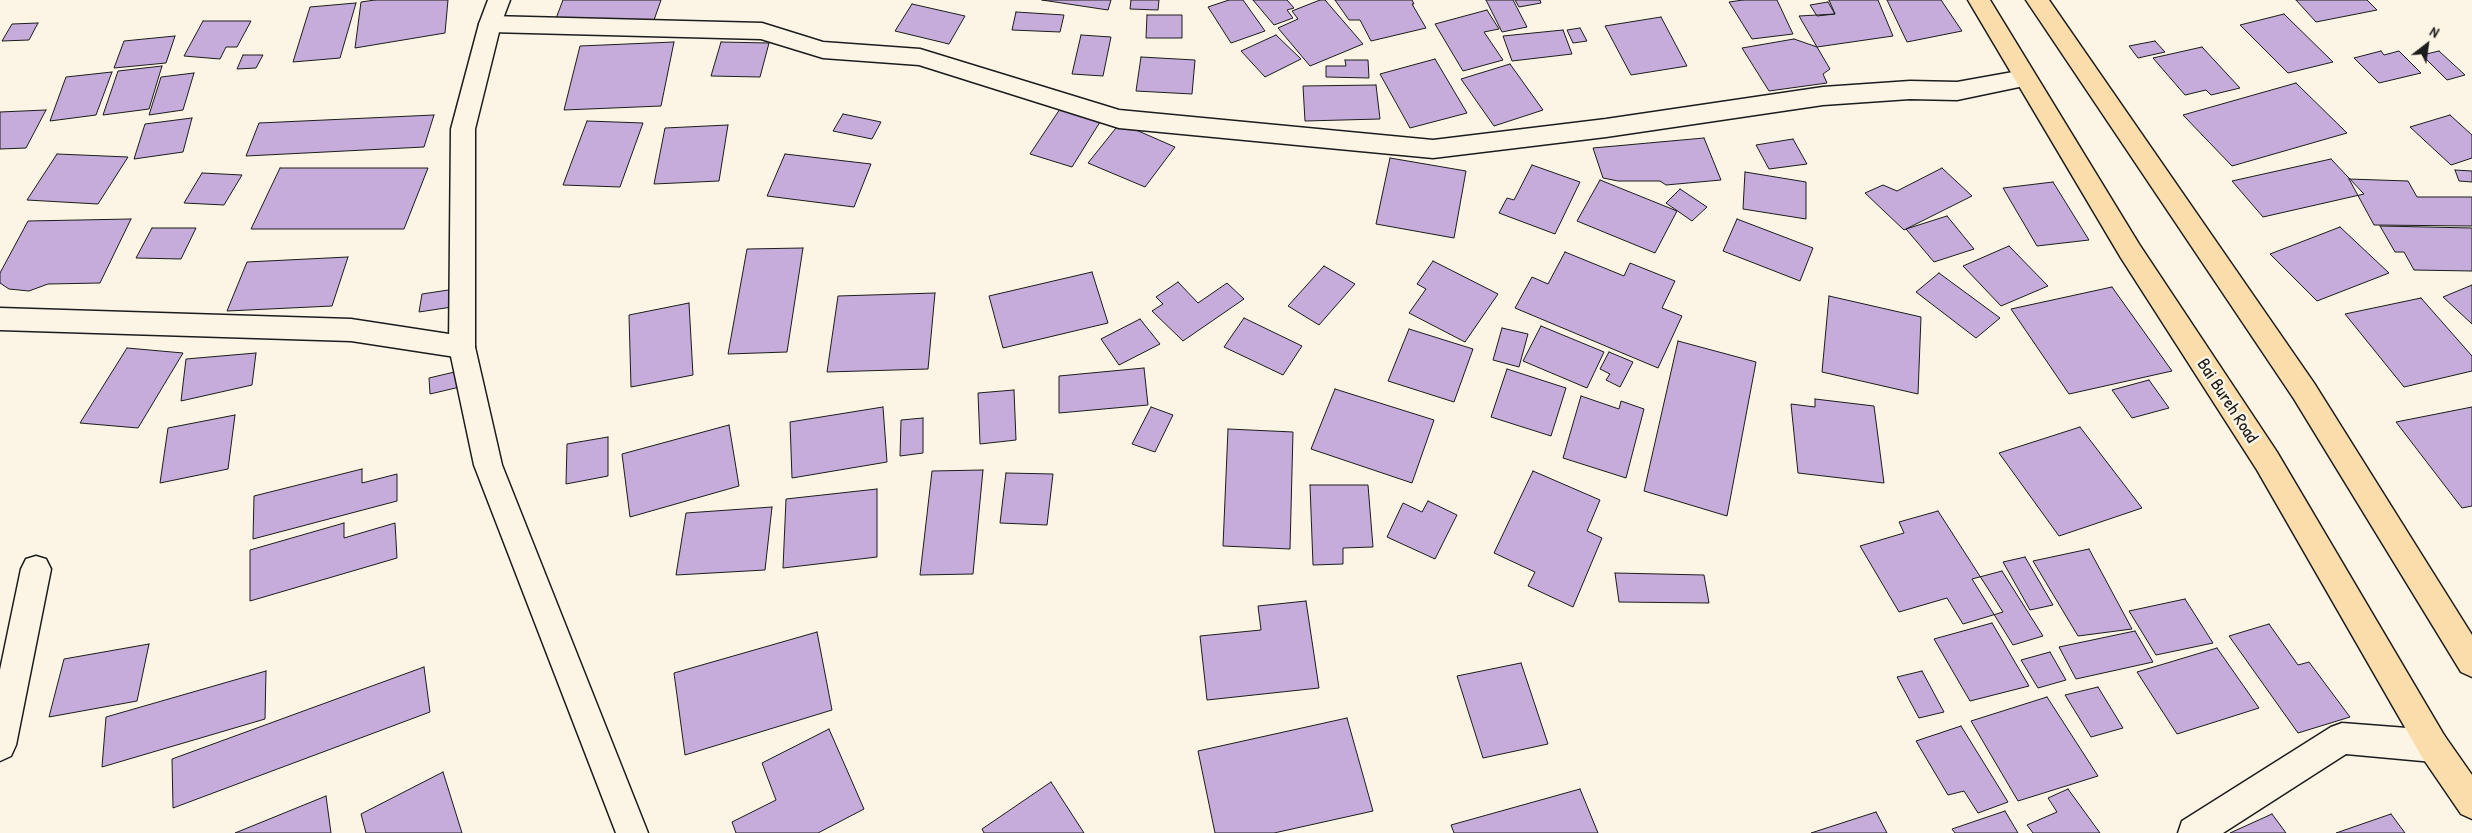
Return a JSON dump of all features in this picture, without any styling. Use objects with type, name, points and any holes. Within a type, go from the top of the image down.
[{"type":"highway","name":"Bai Bureh Road","points":[[1979,0],[2024,78],[2130,251],[2267,461],[2433,746],[2472,803]]},
{"type":"highway","points":[[2037,0],[2304,391],[2472,662]]},
{"type":"street","points":[[632,833],[488,466],[462,347],[463,129],[495,12],[762,32],[823,50],[920,56],[1119,119],[1433,149],[1606,128],[1823,96],[1910,90],[1957,91],[2024,78]]},
{"type":"street","points":[[0,319],[351,330],[462,347]]},
{"type":"street","points":[[0,745],[36,569]]},
{"type":"street","points":[[2194,833],[2342,738],[2433,746]]},
{"type":"building","points":[[375,0],[448,0],[445,33],[355,48],[361,2]]},
{"type":"building","points":[[563,0],[661,0],[653,23],[555,21]]},
{"type":"building","points":[[1042,0],[1111,0],[1108,10]]},
{"type":"building","points":[[1131,0],[1159,0],[1158,10],[1130,9]]},
{"type":"building","points":[[1229,0],[1243,0],[1265,31],[1231,43],[1208,7]]},
{"type":"building","points":[[1253,0],[1287,0],[1294,8],[1287,10],[1293,18],[1274,25]]},
{"type":"building","points":[[1320,0],[1325,0],[1363,44],[1310,66],[1278,28],[1298,19],[1292,11]]},
{"type":"building","points":[[1335,0],[1412,0],[1414,4],[1412,4],[1426,28],[1371,41],[1360,20],[1349,20]]},
{"type":"building","points":[[1486,0],[1513,0],[1527,27],[1502,32]]},
{"type":"building","points":[[1515,0],[1540,0],[1541,3],[1519,7]]},
{"type":"building","points":[[1777,0],[1793,34],[1752,39],[1729,2]]},
{"type":"building","points":[[1829,0],[1878,0],[1893,36],[1817,47],[1799,16],[1835,14]]},
{"type":"building","points":[[1887,0],[1941,0],[1962,31],[1907,42]]},
{"type":"building","points":[[2296,0],[2367,0],[2377,10],[2316,22]]},
{"type":"building","points":[[1828,2],[1835,14],[1817,16],[1810,5]]},
{"type":"building","points":[[356,3],[340,58],[293,62],[310,7]]},
{"type":"building","points":[[912,4],[965,16],[949,44],[895,31]]},
{"type":"building","points":[[1487,10],[1499,29],[1484,32],[1503,60],[1463,71],[1435,24]]},
{"type":"building","points":[[1016,12],[1064,15],[1060,32],[1012,30]]},
{"type":"building","points":[[2284,14],[2333,62],[2288,73],[2240,25]]},
{"type":"building","points":[[1147,15],[1182,15],[1182,38],[1146,38]]},
{"type":"building","points":[[1661,17],[1687,66],[1631,75],[1605,26]]},
{"type":"building","points":[[203,21],[251,21],[237,47],[226,47],[220,59],[184,56]]},
{"type":"building","points":[[38,23],[29,40],[2,41],[12,24]]},
{"type":"building","points":[[1580,28],[1587,41],[1573,43],[1567,30]]},
{"type":"building","points":[[1563,30],[1572,54],[1512,61],[1503,36]]},
{"type":"building","points":[[1081,35],[1111,37],[1103,76],[1072,74]]},
{"type":"building","points":[[1276,35],[1301,59],[1265,77],[1241,51]]},
{"type":"building","points":[[175,36],[166,63],[114,68],[124,41]]},
{"type":"building","points":[[1794,39],[1817,47],[1830,69],[1823,74],[1827,83],[1769,91],[1742,48]]},
{"type":"building","points":[[2155,41],[2165,52],[2138,58],[2129,46]]},
{"type":"building","points":[[674,42],[661,106],[564,110],[580,46]]},
{"type":"building","points":[[721,42],[769,43],[760,77],[711,76]]},
{"type":"building","points":[[2202,47],[2240,88],[2211,95],[2206,90],[2185,95],[2153,58]]},
{"type":"building","points":[[2381,51],[2384,55],[2399,51],[2421,73],[2379,83],[2354,58]]},
{"type":"building","points":[[2439,51],[2465,75],[2447,80],[2422,55]]},
{"type":"building","points":[[243,55],[263,55],[256,68],[237,69]]},
{"type":"building","points":[[1141,57],[1195,60],[1192,94],[1136,91]]},
{"type":"building","points":[[1435,59],[1467,113],[1410,128],[1380,74]]},
{"type":"building","points":[[1345,60],[1368,60],[1369,78],[1326,77],[1326,66],[1346,66]]},
{"type":"building","points":[[1510,64],[1543,110],[1494,126],[1461,79]]},
{"type":"building","points":[[162,66],[149,109],[103,115],[118,71]]},
{"type":"building","points":[[112,72],[96,115],[50,121],[66,77]]},
{"type":"building","points":[[194,73],[183,110],[149,115],[161,77]]},
{"type":"building","points":[[2296,83],[2347,133],[2232,166],[2183,115]]},
{"type":"building","points":[[1376,85],[1380,119],[1305,121],[1303,86]]},
{"type":"building","points":[[1060,109],[1100,122],[1072,167],[1030,154]]},
{"type":"building","points":[[46,110],[26,148],[0,149],[0,112]]},
{"type":"building","points":[[843,114],[881,122],[872,139],[833,131]]},
{"type":"building","points":[[434,115],[424,147],[246,156],[259,123]]},
{"type":"building","points":[[2450,115],[2472,135],[2472,158],[2451,165],[2410,127]]},
{"type":"building","points":[[192,118],[183,152],[134,159],[145,124]]},
{"type":"building","points":[[587,121],[643,123],[620,187],[563,185]]},
{"type":"building","points":[[1120,123],[1175,147],[1145,187],[1088,163]]},
{"type":"building","points":[[728,125],[719,181],[654,184],[665,128]]},
{"type":"building","points":[[1704,138],[1721,180],[1666,185],[1660,181],[1618,181],[1603,178],[1593,148]]},
{"type":"building","points":[[1793,139],[1807,164],[1769,169],[1756,145]]},
{"type":"building","points":[[57,154],[128,157],[98,204],[27,200]]},
{"type":"building","points":[[785,154],[871,164],[854,207],[767,196]]},
{"type":"building","points":[[1390,158],[1466,171],[1454,238],[1376,224]]},
{"type":"building","points":[[2331,159],[2364,194],[2263,217],[2232,181]]},
{"type":"building","points":[[1532,165],[1580,182],[1555,234],[1499,213],[1507,198],[1514,200]]},
{"type":"building","points":[[280,168],[428,168],[404,229],[251,229]]},
{"type":"building","points":[[1942,168],[1972,196],[1904,230],[1865,193],[1883,185],[1897,191]]},
{"type":"building","points":[[2455,170],[2472,171],[2472,182],[2459,181]]},
{"type":"building","points":[[1745,172],[1806,182],[1806,219],[1743,209]]},
{"type":"building","points":[[202,173],[242,175],[224,205],[184,203]]},
{"type":"building","points":[[2349,179],[2408,181],[2417,197],[2472,197],[2472,226],[2374,225]]},
{"type":"building","points":[[1600,180],[1677,211],[1655,253],[1577,221]]},
{"type":"building","points":[[2053,182],[2089,240],[2037,246],[2003,188]]},
{"type":"building","points":[[1680,189],[1707,207],[1692,221],[1666,203]]},
{"type":"building","points":[[1947,216],[1974,249],[1934,262],[1906,229]]},
{"type":"building","points":[[131,219],[100,283],[48,284],[29,291],[9,289],[0,283],[0,273],[28,221]]},
{"type":"building","points":[[1737,219],[1813,248],[1800,281],[1723,251]]},
{"type":"building","points":[[2380,226],[2472,228],[2472,271],[2414,270],[2404,252],[2395,252]]},
{"type":"building","points":[[2340,227],[2389,273],[2317,301],[2270,254]]},
{"type":"building","points":[[152,228],[196,228],[181,259],[136,258]]},
{"type":"building","points":[[2009,246],[2048,286],[2001,306],[1963,266]]},
{"type":"building","points":[[803,248],[787,352],[728,354],[747,249]]},
{"type":"building","points":[[1565,252],[1624,276],[1630,263],[1675,281],[1662,308],[1682,316],[1658,368],[1515,308],[1532,277],[1548,284]]},
{"type":"building","points":[[348,257],[332,306],[227,311],[247,262]]},
{"type":"building","points":[[1433,261],[1498,294],[1465,342],[1409,313],[1426,289],[1417,284]]},
{"type":"building","points":[[1324,266],[1355,284],[1319,325],[1288,306]]},
{"type":"building","points":[[1092,272],[1108,323],[1003,348],[989,296]]},
{"type":"building","points":[[1939,273],[2000,318],[1976,338],[1916,292]]},
{"type":"building","points":[[1178,282],[1198,303],[1227,283],[1244,299],[1183,341],[1152,311],[1163,304],[1156,297]]},
{"type":"building","points":[[2472,285],[2472,324],[2443,297]]},
{"type":"building","points":[[2112,287],[2172,371],[2069,394],[2011,309]]},
{"type":"building","points":[[455,289],[452,307],[419,312],[422,294]]},
{"type":"building","points":[[935,293],[928,369],[827,372],[838,296]]},
{"type":"building","points":[[1829,296],[1921,317],[1918,394],[1822,372]]},
{"type":"building","points":[[2421,298],[2472,356],[2472,371],[2404,387],[2345,314]]},
{"type":"building","points":[[689,303],[693,375],[631,387],[629,315]]},
{"type":"building","points":[[1244,318],[1302,346],[1283,375],[1224,347]]},
{"type":"building","points":[[1140,319],[1160,344],[1119,365],[1101,339]]},
{"type":"building","points":[[1541,326],[1604,352],[1587,388],[1523,361]]},
{"type":"building","points":[[1502,328],[1528,334],[1519,367],[1493,360]]},
{"type":"building","points":[[1409,329],[1473,349],[1454,402],[1388,381]]},
{"type":"building","points":[[1678,341],[1756,362],[1727,516],[1644,491]]},
{"type":"building","points":[[127,348],[183,353],[138,428],[80,423]]},
{"type":"building","points":[[1609,352],[1633,362],[1620,387],[1606,380],[1610,374],[1600,369]]},
{"type":"building","points":[[256,353],[252,385],[181,401],[186,359]]},
{"type":"building","points":[[1144,368],[1148,405],[1059,413],[1059,376]]},
{"type":"building","points":[[1507,369],[1566,388],[1551,436],[1491,417]]},
{"type":"building","points":[[463,370],[464,386],[430,394],[429,378]]},
{"type":"building","points":[[2149,380],[2169,408],[2132,418],[2112,390]]},
{"type":"building","points":[[1335,389],[1434,420],[1412,483],[1311,449]]},
{"type":"building","points":[[1014,390],[1016,440],[980,444],[978,393]]},
{"type":"building","points":[[1581,396],[1619,409],[1621,401],[1644,409],[1626,478],[1563,458]]},
{"type":"building","points":[[1815,399],[1874,406],[1884,483],[1798,473],[1791,404],[1815,407]]},
{"type":"building","points":[[883,407],[887,462],[792,478],[790,422]]},
{"type":"building","points":[[1151,407],[1173,415],[1155,452],[1132,444]]},
{"type":"building","points":[[2472,407],[2472,506],[2462,508],[2396,422]]},
{"type":"building","points":[[235,415],[228,469],[160,483],[168,428]]},
{"type":"building","points":[[923,418],[923,453],[900,456],[901,420]]},
{"type":"building","points":[[729,425],[739,486],[630,517],[622,454]]},
{"type":"building","points":[[2080,427],[2142,508],[2059,536],[1999,453]]},
{"type":"building","points":[[1228,429],[1293,432],[1290,549],[1223,546]]},
{"type":"building","points":[[608,437],[608,476],[566,484],[567,444]]},
{"type":"building","points":[[362,469],[362,483],[397,474],[397,501],[253,539],[254,496]]},
{"type":"building","points":[[983,470],[973,574],[920,575],[932,471]]},
{"type":"building","points":[[1533,471],[1600,500],[1587,531],[1602,538],[1573,607],[1528,586],[1535,572],[1494,553]]},
{"type":"building","points":[[1006,473],[1053,474],[1047,525],[1000,523]]},
{"type":"building","points":[[1310,485],[1368,485],[1373,547],[1343,548],[1343,564],[1313,565]]},
{"type":"building","points":[[877,489],[877,557],[783,568],[786,499]]},
{"type":"building","points":[[1428,501],[1457,515],[1435,559],[1387,537],[1403,503],[1422,512]]},
{"type":"building","points":[[772,507],[765,570],[676,575],[686,513]]},
{"type":"building","points":[[1938,511],[2003,612],[1963,624],[1947,598],[1899,612],[1860,546],[1904,533],[1899,522]]},
{"type":"building","points":[[344,523],[344,538],[395,523],[397,558],[250,601],[250,550]]},
{"type":"building","points":[[2089,549],[2132,629],[2078,636],[2033,561]]},
{"type":"building","points":[[2025,557],[2053,605],[2030,610],[2003,562]]},
{"type":"building","points":[[2002,571],[2043,636],[2013,645],[1972,579]]},
{"type":"building","points":[[1615,573],[1704,575],[1709,603],[1619,602]]},
{"type":"building","points":[[2185,599],[2213,643],[2156,655],[2129,611]]},
{"type":"building","points":[[1306,601],[1319,688],[1207,700],[1200,636],[1261,630],[1258,606]]},
{"type":"building","points":[[1992,623],[2029,686],[1970,701],[1934,639]]},
{"type":"building","points":[[2269,624],[2298,665],[2309,662],[2350,717],[2298,733],[2229,636]]},
{"type":"building","points":[[2135,631],[2153,662],[2076,679],[2059,647]]},
{"type":"building","points":[[817,632],[832,710],[685,755],[674,673]]},
{"type":"building","points":[[149,644],[137,701],[49,717],[64,659]]},
{"type":"building","points":[[2217,648],[2259,708],[2177,734],[2137,672]]},
{"type":"building","points":[[2050,652],[2066,680],[2038,688],[2021,660]]},
{"type":"building","points":[[1521,663],[1548,744],[1483,758],[1457,676]]},
{"type":"building","points":[[424,667],[430,712],[173,808],[172,759]]},
{"type":"building","points":[[266,671],[265,719],[102,767],[106,717]]},
{"type":"building","points":[[1922,671],[1944,712],[1919,718],[1897,677]]},
{"type":"building","points":[[2098,687],[2123,728],[2091,737],[2065,695]]},
{"type":"building","points":[[2047,697],[2098,776],[2018,801],[1971,721]]},
{"type":"building","points":[[1347,718],[1373,811],[1274,833],[1215,833],[1198,751]]},
{"type":"building","points":[[1961,726],[2008,802],[1978,813],[1964,791],[1948,795],[1916,741]]},
{"type":"building","points":[[829,729],[864,809],[818,833],[736,833],[732,822],[776,800],[762,763]]},
{"type":"building","points":[[443,772],[462,833],[366,833],[361,814]]},
{"type":"building","points":[[1051,782],[1084,833],[984,833],[982,829]]},
{"type":"building","points":[[1580,789],[1598,833],[1454,833],[1451,825]]},
{"type":"building","points":[[2068,789],[2100,833],[2033,833],[2027,825],[2057,812],[2048,798]]},
{"type":"building","points":[[326,796],[331,833],[235,833]]},
{"type":"building","points":[[2005,811],[2018,833],[1955,833],[1952,829]]},
{"type":"building","points":[[1876,812],[1887,833],[1811,833]]},
{"type":"building","points":[[2272,814],[2286,833],[2230,833]]},
{"type":"building","points":[[2391,814],[2405,833],[2336,833]]}]
